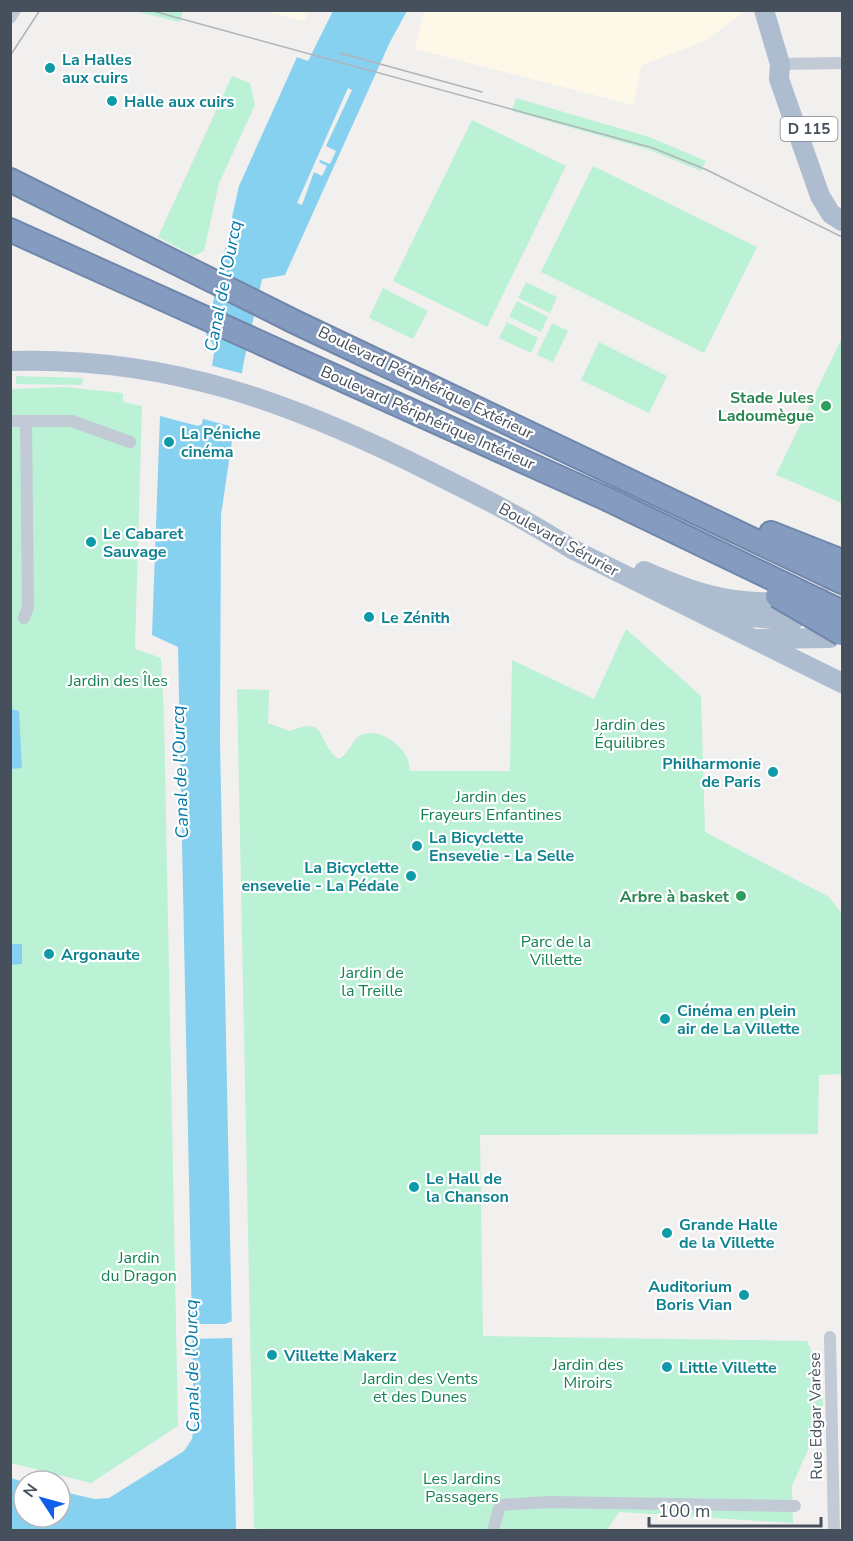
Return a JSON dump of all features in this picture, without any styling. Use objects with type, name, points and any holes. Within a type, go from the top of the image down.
[{"type":"highway","name":"Boulevard Périphérique Extérieur","points":[[10,180],[295,322],[843,582]]},
{"type":"highway","name":"Boulevard Périphérique Intérieur","points":[[10,230],[607,499],[843,612]]},
{"type":"highway","points":[[679,503],[729,517],[843,561]]},
{"type":"highway","points":[[671,530],[836,636]]},
{"type":"main road","name":"D 115","points":[[764,10],[780,64],[791,73],[832,201],[843,220]]},
{"type":"main road","name":"Boulevard Sérurier","points":[[10,361],[70,361],[132,368],[200,381],[273,402],[362,438],[533,523],[570,548],[843,683]]},
{"type":"main road","points":[[533,523],[568,536],[715,610],[754,618],[793,621]]},
{"type":"main road","points":[[619,561],[706,595],[735,602],[771,602]]},
{"type":"main road","points":[[752,639],[836,636]]},
{"type":"street","points":[[10,18],[15,10]]},
{"type":"street","points":[[780,64],[843,63]]},
{"type":"street","points":[[10,422],[72,421],[130,442]]},
{"type":"street","points":[[24,618],[28,607],[26,422]]},
{"type":"street","name":"Rue Edgar Varèse","points":[[830,1337],[834,1530]]},
{"type":"street","points":[[494,1530],[500,1505],[548,1502],[795,1506]]},
{"type":"shaded area","points":[[424,10],[745,11],[707,40],[642,65],[633,105],[415,49]]},
{"type":"shaded area","points":[[263,11],[309,11],[304,21]]},
{"type":"green space","points":[[183,10],[180,22],[134,11]]},
{"type":"green space","points":[[232,76],[250,83],[255,105],[219,183],[204,251],[194,256],[158,237]]},
{"type":"green space","points":[[516,98],[649,137],[706,161],[701,171],[647,149],[512,111]]},
{"type":"green space","points":[[472,120],[566,166],[487,327],[393,281]]},
{"type":"green space","points":[[593,166],[757,247],[704,353],[541,272]]},
{"type":"green space","points":[[526,282],[557,297],[550,313],[518,298]]},
{"type":"green space","points":[[383,288],[428,311],[413,339],[369,318]]},
{"type":"green space","points":[[517,301],[548,317],[541,332],[509,317]]},
{"type":"green space","points":[[507,322],[538,338],[531,353],[499,338]]},
{"type":"green space","points":[[552,323],[568,331],[553,362],[537,355]]},
{"type":"green space","name":"Stade Jules Ladoumègue","points":[[842,338],[842,503],[776,475]]},
{"type":"green space","points":[[599,342],[667,376],[649,413],[581,380]]},
{"type":"green space","points":[[16,376],[83,378],[82,385],[16,384]]},
{"type":"green space","points":[[64,387],[123,393],[123,402],[142,406],[135,649],[161,658],[178,1426],[91,1483],[72,1478],[72,1469],[35,1469],[11,1463],[10,389]]},
{"type":"green space","name":"Parc de la Villette","points":[[626,629],[701,696],[705,832],[829,897],[842,914],[842,1074],[819,1075],[818,1134],[480,1135],[483,1336],[807,1341],[817,1363],[823,1403],[822,1418],[792,1486],[793,1523],[619,1512],[607,1530],[259,1530],[254,1527],[237,689],[269,690],[268,723],[289,731],[305,726],[316,727],[332,753],[339,759],[345,755],[357,738],[370,733],[385,737],[399,746],[408,759],[410,771],[510,771],[512,660],[594,699]]},
{"type":"water","name":"Canal de l'Ourcq","points":[[333,11],[407,11],[390,42],[285,275],[262,279],[243,366],[221,515],[220,742],[236,1530],[11,1530],[11,1478],[12,1529],[72,1529],[72,1494],[94,1499],[109,1498],[184,1451],[192,1439],[194,1425],[178,647],[152,635],[160,416],[198,426],[202,424],[215,348],[206,334],[239,186],[297,57],[308,61]]},
{"type":"water","points":[[11,709],[19,711],[22,768],[11,769]]},
{"type":"water","points":[[11,873],[12,944],[22,944],[22,964],[11,965]]},
{"type":"pier","points":[[348,88],[352,90],[326,146],[336,151],[330,164],[320,160],[319,162],[327,166],[322,176],[314,172],[302,205],[297,203]]},
{"type":"pier","points":[[209,365],[244,374],[237,428],[200,418]]},
{"type":"pier","points":[[189,1319],[198,1324],[225,1324],[235,1320],[235,1338],[190,1339]]},
{"type":"tunnel","points":[[809,598],[842,596]]},
{"type":"tram line","points":[[10,56],[40,10]]},
{"type":"tram line","points":[[149,10],[653,148],[707,170],[842,237]]},
{"type":"tram line","points":[[340,53],[482,92]]},
{"type":"place","name":"La Halles aux cuirs","points":[[50,68]]},
{"type":"place","name":"Halle aux cuirs","points":[[112,101]]},
{"type":"place","name":"Stade Jules Ladoumègue","points":[[826,406]]},
{"type":"place","name":"La Péniche cinéma","points":[[169,442]]},
{"type":"place","name":"Le Cabaret Sauvage","points":[[91,542]]},
{"type":"place","name":"Le Zénith","points":[[369,617]]},
{"type":"place","name":"Philharmonie de Paris","points":[[773,772]]},
{"type":"place","name":"La Bicyclette Ensevelie - La Selle","points":[[417,846]]},
{"type":"place","name":"La Bicyclette ensevelie - La Pédale","points":[[411,876]]},
{"type":"place","name":"Arbre à basket","points":[[741,896]]},
{"type":"place","name":"Argonaute","points":[[49,954]]},
{"type":"place","name":"Cinéma en plein air de La Villette","points":[[665,1019]]},
{"type":"place","name":"Le Hall de la Chanson","points":[[414,1187]]},
{"type":"place","name":"Grande Halle de la Villette","points":[[667,1233]]},
{"type":"place","name":"Auditorium Boris Vian","points":[[744,1295]]},
{"type":"place","name":"Villette Makerz","points":[[272,1355]]},
{"type":"place","name":"Little Villette","points":[[667,1367]]},
{"type":"park label","name":"Jardin des Îles","points":[[118,680]]},
{"type":"park label","name":"Jardin des Équilibres","points":[[630,733]]},
{"type":"park label","name":"Jardin des Frayeurs Enfantines","points":[[491,805]]},
{"type":"park label","name":"Jardin de la Treille","points":[[372,981]]},
{"type":"park label","name":"Jardin du Dragon","points":[[139,1266]]},
{"type":"park label","name":"Jardin des Miroirs","points":[[588,1373]]},
{"type":"park label","name":"Jardin des Vents et des Dunes","points":[[420,1387]]},
{"type":"park label","name":"Les Jardins Passagers","points":[[462,1487]]}]
